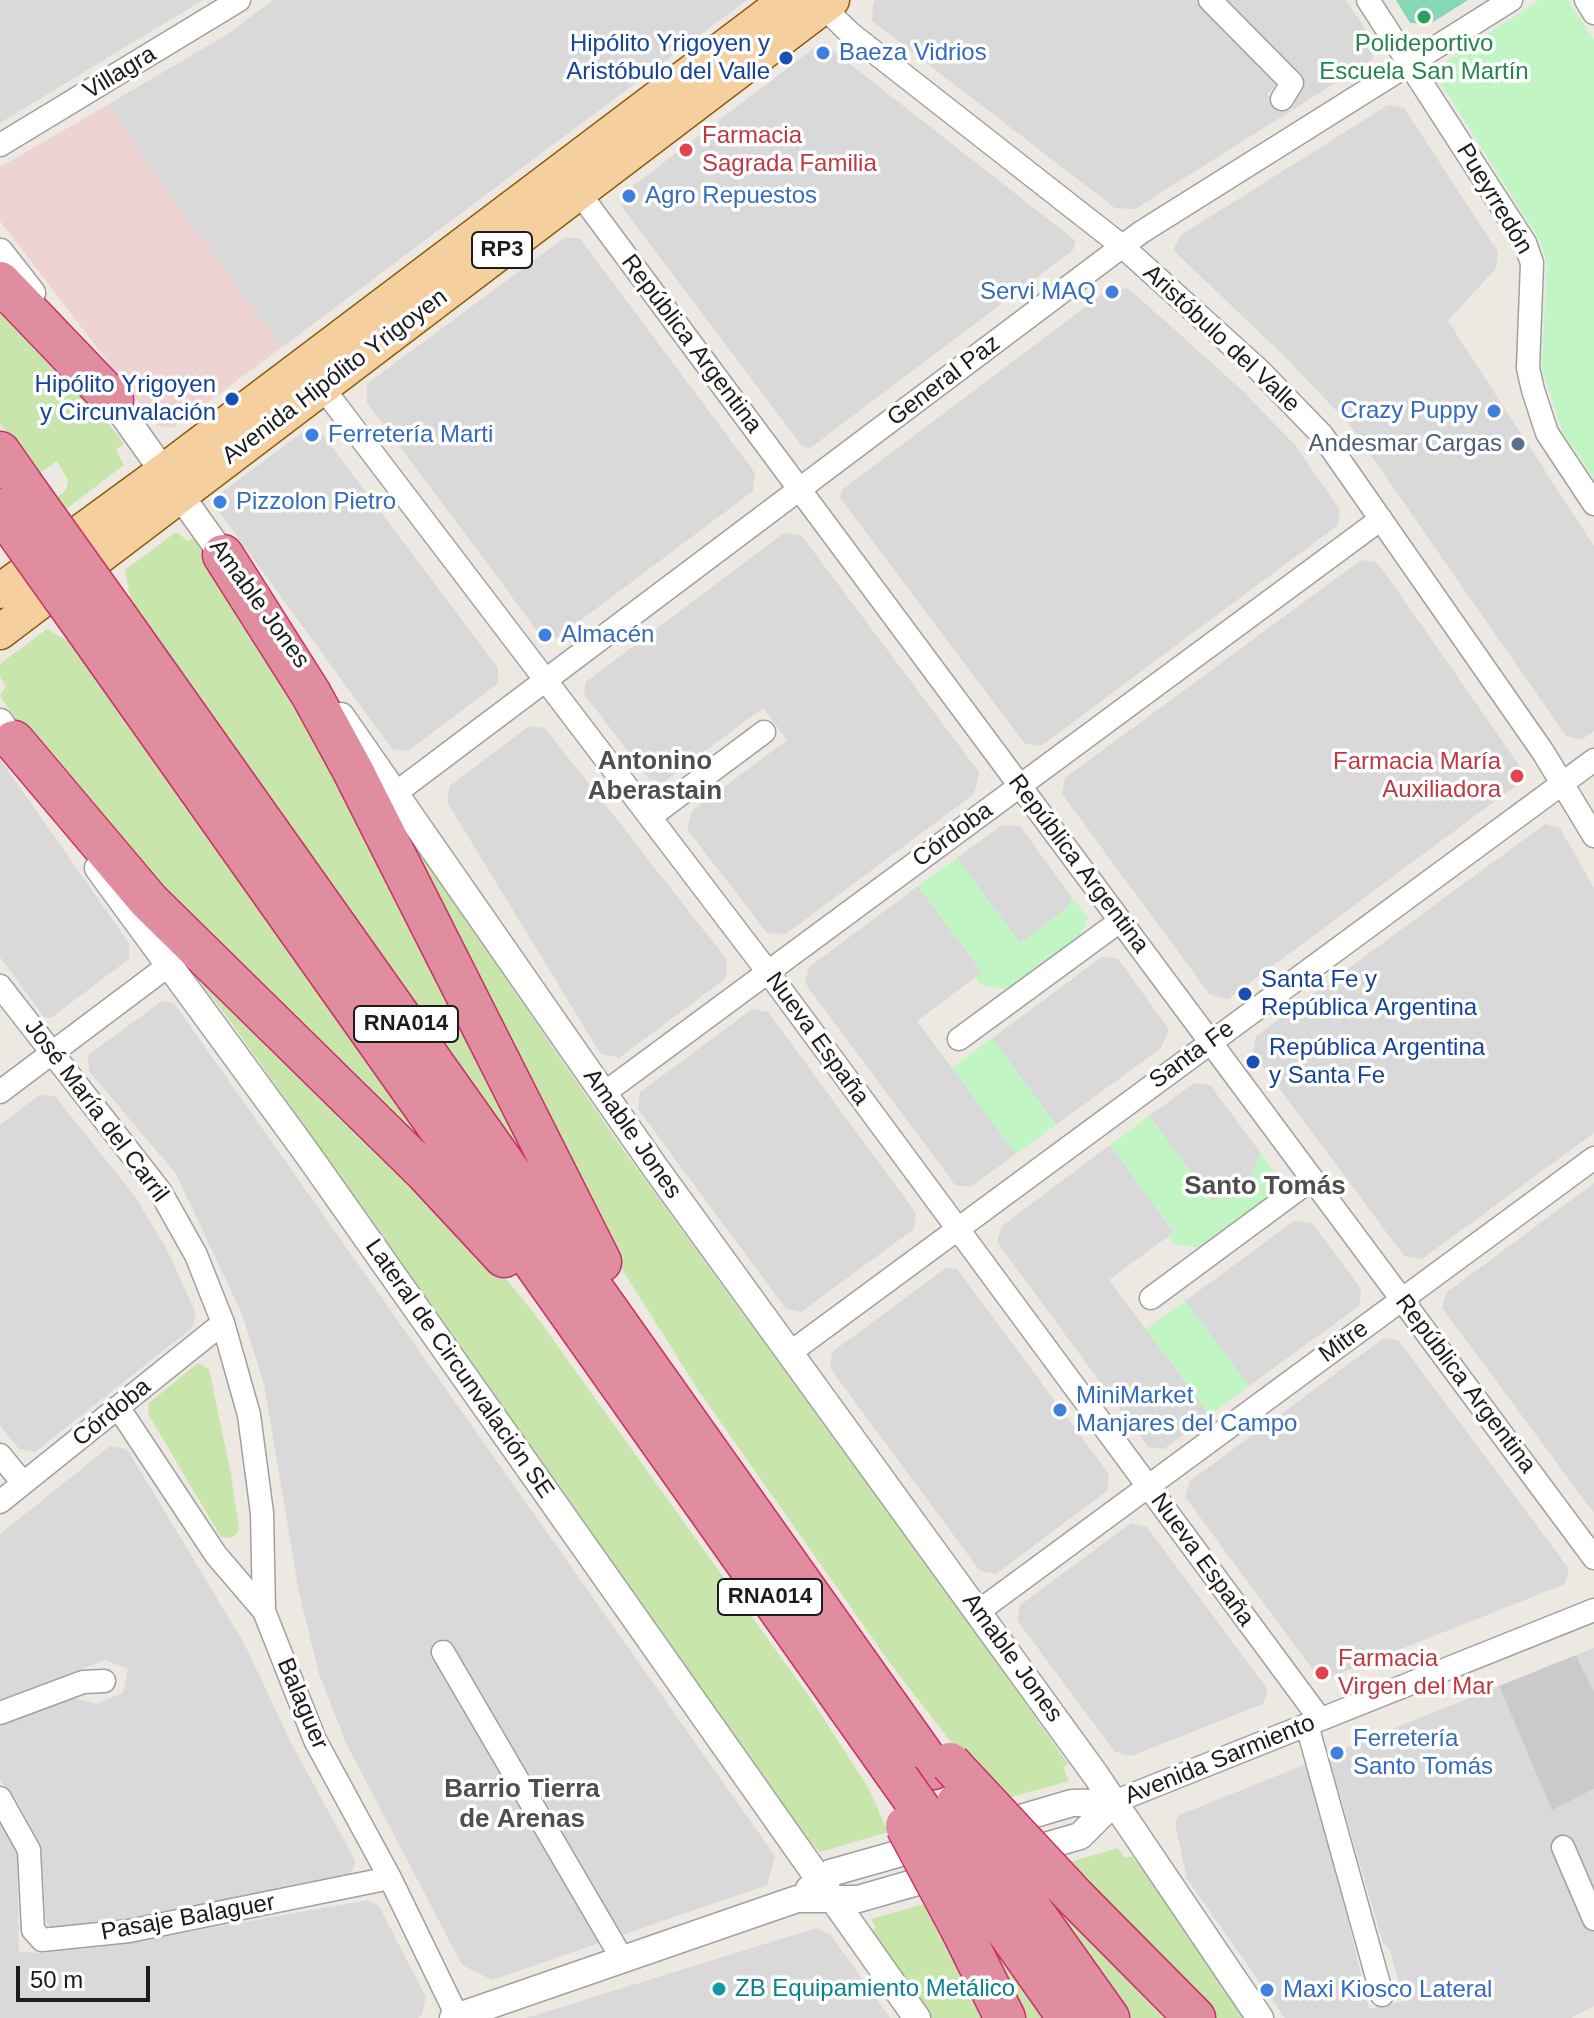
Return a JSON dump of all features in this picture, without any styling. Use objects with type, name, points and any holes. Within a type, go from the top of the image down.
[{"type":"highway","points":[[0,282],[113,400]]},
{"type":"highway","name":"RNA014","points":[[0,452],[12,497],[739,1496],[916,1774],[998,1921],[1068,2018]]},
{"type":"highway","points":[[223,555],[311,694],[352,769],[559,1185],[693,1431]]},
{"type":"highway","name":"RNA014","points":[[105,628],[642,1415],[795,1632],[916,1774]]},
{"type":"highway","points":[[7,732],[149,901],[458,1206],[642,1415]]},
{"type":"highway","points":[[916,1774],[1076,1898],[1195,2018]]},
{"type":"highway","points":[[998,1921],[1005,2018]]},
{"type":"highway","name":"RNA014","points":[[998,1921],[1109,2018]]},
{"type":"main road","name":"Avenida Hipólito Yrigoyen","points":[[570,181],[787,0]]},
{"type":"main road","name":"Avenida Hipólito Yrigoyen","points":[[0,591],[172,483],[570,181],[824,2]]},
{"type":"main road","name":"Avenida Hipólito Yrigoyen","points":[[0,632],[154,518],[172,483]]},
{"type":"street","name":"Villagra","points":[[0,145],[239,0]]},
{"type":"street","points":[[1210,0],[1292,83],[1282,99]]},
{"type":"street","name":"Pueyrredón","points":[[1368,0],[1525,243],[1532,263],[1528,368],[1533,390],[1547,433],[1594,504]]},
{"type":"street","name":"General Paz","points":[[397,792],[1122,246],[1511,0]]},
{"type":"street","points":[[1586,0],[1594,13]]},
{"type":"street","name":"Aristóbulo del Valle","points":[[824,2],[850,33],[1122,246],[1259,370],[1322,435],[1562,783],[1594,836]]},
{"type":"street","name":"República Argentina","points":[[570,181],[1594,1558]]},
{"type":"street","name":"Amable Jones","points":[[0,252],[113,400],[397,792],[603,1094],[979,1611],[1114,1802],[1260,2018]]},
{"type":"street","name":"Nueva España","points":[[313,376],[768,972],[1148,1486],[1314,1722]]},
{"type":"street","name":"Córdoba","points":[[603,1094],[1381,519]]},
{"type":"street","name":"Lateral de Circunvalación SE","points":[[7,732],[51,802],[306,1152],[917,2018]]},
{"type":"street","points":[[650,817],[764,732]]},
{"type":"street","name":"Santa Fe","points":[[791,1352],[1594,760]]},
{"type":"street","points":[[959,1039],[1120,921]]},
{"type":"street","points":[[0,1092],[169,965]]},
{"type":"street","name":"José María del Carril","points":[[0,986],[160,1191],[196,1255],[223,1323],[249,1415],[262,1513],[264,1611]]},
{"type":"street","name":"Mitre","points":[[979,1611],[1594,1158]]},
{"type":"street","points":[[1151,1298],[1312,1179]]},
{"type":"street","name":"Córdoba","points":[[0,1502],[223,1323]]},
{"type":"street","name":"Balaguer","points":[[118,1407],[216,1555],[264,1611],[315,1740],[390,1878],[456,2017]]},
{"type":"street","points":[[0,1455],[23,1483]]},
{"type":"street","name":"Avenida Sarmiento","points":[[456,2017],[621,1957],[828,1890],[830,1873],[1072,1803],[1114,1802],[1594,1610]]},
{"type":"street","points":[[443,1652],[621,1957]]},
{"type":"street","points":[[0,1713],[83,1682],[104,1681]]},
{"type":"street","points":[[1314,1722],[1382,1995]]},
{"type":"street","name":"Pasaje Balaguer","points":[[0,1798],[29,1850],[33,1930],[42,1940],[129,1931],[390,1878]]},
{"type":"street","points":[[1563,1847],[1594,1919]]},
{"type":"shaded area","points":[[0,0],[203,0],[0,123]]},
{"type":"shaded area","points":[[273,0],[747,0],[282,347],[153,174],[109,104],[226,35]]},
{"type":"shaded area","points":[[876,0],[1200,0],[1279,81],[1267,95],[1290,111],[1304,87],[1220,0],[1346,0],[1375,44],[1372,60],[1135,209],[1115,208],[872,21]]},
{"type":"shaded area","points":[[818,45],[827,46],[1076,241],[1073,250],[809,449],[802,446],[622,207],[625,192]]},
{"type":"shaded area","points":[[109,104],[153,174],[282,347],[173,428],[157,426],[0,221],[0,167]]},
{"type":"shaded area","points":[[1388,105],[1404,108],[1498,252],[1496,268],[1448,321],[1594,546],[1594,731],[1581,740],[1566,736],[1349,424],[1286,358],[1173,250],[1181,235]]},
{"type":"shaded area","points":[[565,237],[580,239],[755,473],[753,491],[557,638],[540,635],[367,403],[367,384]]},
{"type":"shaded area","points":[[1128,288],[1242,390],[1295,445],[1340,510],[1338,525],[1041,746],[1025,744],[840,498],[842,490],[1107,291]]},
{"type":"shaded area","points":[[303,432],[323,435],[498,668],[498,683],[408,751],[392,749],[217,509],[218,495]]},
{"type":"shaded area","points":[[784,533],[802,536],[979,772],[974,794],[786,934],[767,933],[687,829],[692,811],[787,740],[763,708],[664,782],[649,779],[584,694],[586,682]]},
{"type":"shaded area","points":[[1361,560],[1376,562],[1390,580],[1521,768],[1518,784],[1228,999],[1210,995],[1062,794],[1065,778]]},
{"type":"shaded area","points":[[529,726],[545,728],[727,960],[726,978],[619,1058],[600,1053],[447,802],[450,786]]},
{"type":"shaded area","points":[[0,759],[129,943],[129,959],[51,1018],[44,1017],[0,957]]},
{"type":"shaded area","points":[[1545,824],[1560,828],[1594,888],[1594,1133],[1422,1259],[1404,1256],[1253,1053],[1256,1036]]},
{"type":"shaded area","points":[[1002,825],[1020,826],[1071,896],[1068,908],[1020,943],[957,858]]},
{"type":"shaded area","points":[[918,886],[982,972],[917,1021],[1016,1154],[970,1187],[955,1185],[805,983],[809,967]]},
{"type":"shaded area","points":[[1102,957],[1118,959],[1169,1029],[1161,1048],[1056,1125],[992,1038]]},
{"type":"shaded area","points":[[162,1001],[174,1003],[775,1856],[767,1885],[492,1980],[462,1965],[347,1745],[319,1674],[299,1593],[264,1384],[242,1314],[176,1174],[89,1071],[88,1055]]},
{"type":"shaded area","points":[[752,1009],[768,1012],[916,1213],[914,1229],[801,1312],[786,1309],[638,1109],[640,1092]]},
{"type":"shaded area","points":[[1194,1083],[1210,1085],[1260,1152],[1253,1174],[1214,1203],[1149,1116]]},
{"type":"shaded area","points":[[39,1095],[55,1096],[134,1195],[166,1248],[196,1313],[192,1328],[35,1452],[19,1449],[0,1425],[0,1125]]},
{"type":"shaded area","points":[[1110,1145],[1174,1232],[1109,1280],[1210,1415],[1164,1449],[1148,1447],[997,1242],[1002,1226]]},
{"type":"shaded area","points":[[1594,1183],[1594,1513],[1442,1308],[1446,1293]]},
{"type":"shaded area","points":[[1294,1221],[1312,1223],[1361,1289],[1359,1306],[1249,1386],[1185,1301]]},
{"type":"shaded area","points":[[946,1268],[957,1269],[1109,1474],[1107,1491],[996,1574],[980,1571],[830,1368],[832,1352]]},
{"type":"shaded area","points":[[1384,1338],[1399,1341],[1569,1569],[1565,1584],[1328,1678],[1316,1674],[1185,1497],[1190,1481]]},
{"type":"shaded area","points":[[110,1446],[127,1449],[244,1643],[292,1745],[356,1862],[349,1876],[124,1921],[52,1930],[46,1922],[41,1847],[16,1799],[0,1780],[0,1725],[75,1698],[96,1704],[123,1693],[128,1669],[105,1660],[0,1700],[0,1534]]},
{"type":"shaded area","points":[[1131,1523],[1147,1527],[1268,1690],[1263,1704],[1131,1756],[1115,1752],[1017,1620],[1020,1605]]},
{"type":"shaded area","points":[[1594,1648],[1594,1692],[1576,1655]]},
{"type":"shaded area","points":[[1576,1655],[1594,1692],[1594,1789],[1552,1810],[1499,1686]]},
{"type":"shaded area","points":[[1499,1686],[1552,1809],[1594,1789],[1594,1905],[1555,1843],[1594,1933],[1594,2006],[1571,2018],[1285,2018],[1187,1879],[1175,1823],[1179,1815],[1311,1762],[1369,2009],[1404,2001],[1390,1950],[1383,1943],[1337,1786],[1331,1788],[1323,1757]]},
{"type":"shaded area","points":[[0,1819],[17,1848],[19,1952],[44,1953],[121,1944],[368,1900],[379,1906],[426,1997],[422,2014],[418,2018],[0,2018]]},
{"type":"shaded area","points":[[816,1928],[830,1934],[890,2018],[526,2018]]},
{"type":"green space","name":"Polideportivo Escuela San Martín","points":[[1396,0],[1468,0],[1430,24],[1410,23]]},
{"type":"green space","points":[[1540,0],[1568,0],[1594,40],[1594,478],[1562,431],[1542,368],[1547,266],[1541,242],[1440,82],[1441,70],[1448,60]]},
{"type":"green space","points":[[0,292],[124,443],[116,450],[124,465],[66,509],[57,497],[66,490],[68,480],[57,461],[37,475],[0,423]]},
{"type":"green space","points":[[176,532],[188,541],[193,538],[280,660],[547,1192],[132,608],[125,570]]},
{"type":"green space","points":[[47,629],[79,648],[489,1226],[69,797],[0,696],[6,686],[0,677],[0,664]]},
{"type":"green space","points":[[392,813],[624,1151],[974,1630],[1068,1764],[1063,1767],[1069,1781],[1004,1799],[964,1759],[890,1663],[698,1390],[595,1226]]},
{"type":"green space","points":[[957,858],[1020,943],[1068,908],[1071,896],[1088,918],[1081,935],[1008,989],[980,985],[975,977],[982,972],[918,886]]},
{"type":"green space","points":[[148,915],[482,1251],[531,1309],[813,1702],[869,1789],[888,1832],[820,1852],[809,1841],[231,1022]]},
{"type":"green space","points":[[992,1038],[1056,1125],[1016,1154],[952,1068]]},
{"type":"green space","points":[[1149,1116],[1214,1202],[1253,1174],[1260,1152],[1280,1179],[1275,1194],[1201,1248],[1174,1244],[1168,1236],[1174,1231],[1110,1145]]},
{"type":"green space","points":[[1185,1301],[1249,1386],[1210,1415],[1146,1329]]},
{"type":"green space","points":[[198,1363],[209,1369],[231,1474],[239,1530],[232,1538],[221,1537],[148,1414],[149,1403]]},
{"type":"green space","points":[[989,1820],[1184,2018],[1129,2018]]},
{"type":"green space","points":[[1118,1848],[1125,1858],[1132,1856],[1249,2018],[1211,2018],[1064,1864]]},
{"type":"green space","points":[[931,1902],[991,2018],[929,2018],[868,1930],[876,1928],[871,1919]]},
{"type":"green space","points":[[990,1938],[1047,2018],[1012,2018],[977,1939]]},
{"type":"place","name":"Polideportivo Escuela San Martín","points":[[1424,17]]},
{"type":"place","name":"Baeza Vidrios","points":[[823,53]]},
{"type":"place","name":"Hipólito Yrigoyen y Aristóbulo del Valle","points":[[786,58]]},
{"type":"place","name":"Farmacia Sagrada Familia","points":[[686,150]]},
{"type":"place","name":"Agro Repuestos","points":[[629,196]]},
{"type":"place","name":"Servi MAQ","points":[[1112,292]]},
{"type":"place","name":"Hipólito Yrigoyen y Circunvalación","points":[[232,399]]},
{"type":"place","name":"Crazy Puppy","points":[[1494,411]]},
{"type":"place","name":"Ferretería Marti","points":[[312,435]]},
{"type":"place","name":"Andesmar Cargas","points":[[1518,444]]},
{"type":"place","name":"Pizzolon Pietro","points":[[220,502]]},
{"type":"place","name":"Almacén","points":[[545,635]]},
{"type":"place","name":"Farmacia María Auxiliadora","points":[[1517,776]]},
{"type":"place","name":"Santa Fe y República Argentina","points":[[1245,994]]},
{"type":"place","name":"República Argentina y Santa Fe","points":[[1253,1062]]},
{"type":"place","name":"MiniMarket Manjares del Campo","points":[[1060,1410]]},
{"type":"place","name":"Farmacia Virgen del Mar","points":[[1322,1673]]},
{"type":"place","name":"Ferretería Santo Tomás","points":[[1337,1753]]},
{"type":"place","name":"ZB Equipamiento Metálico","points":[[719,1989]]},
{"type":"place","name":"Maxi Kiosco Lateral","points":[[1267,1990]]},
{"type":"district","name":"Antonino Aberastain","points":[[655,777]]},
{"type":"district","name":"Santo Tomás","points":[[1265,1187]]},
{"type":"district","name":"Barrio Tierra de Arenas","points":[[522,1805]]}]
